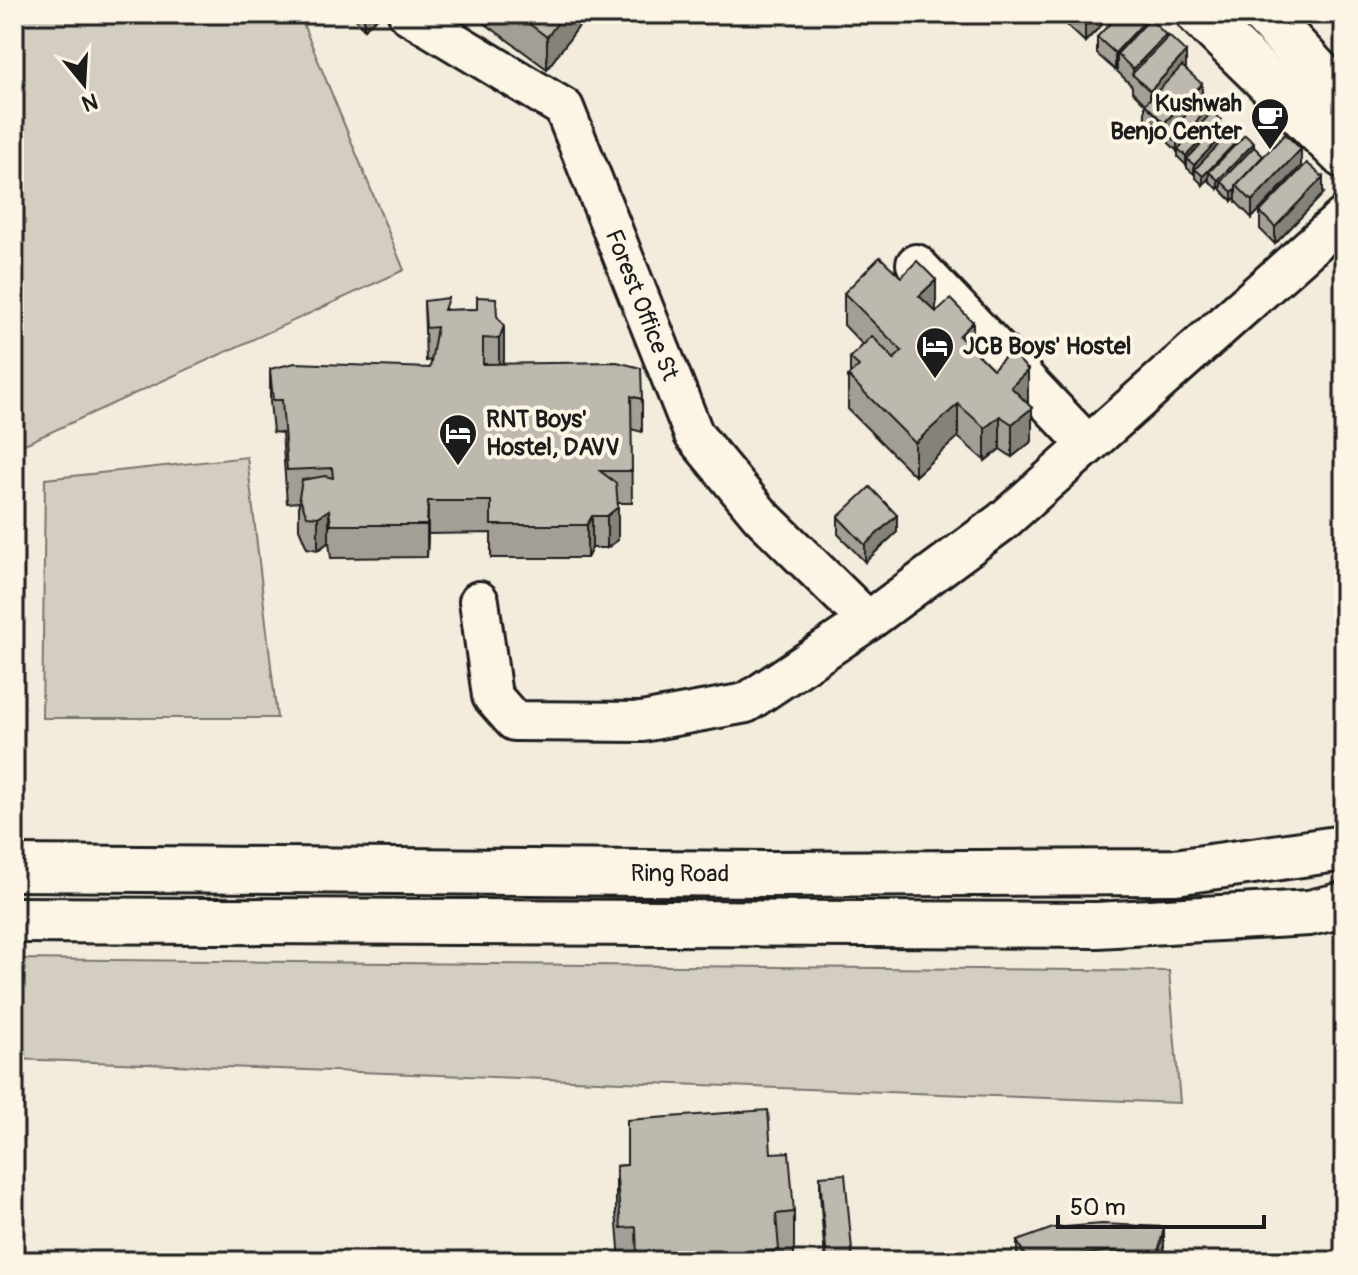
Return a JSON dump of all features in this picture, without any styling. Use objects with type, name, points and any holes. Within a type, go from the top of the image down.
[{"type":"main road","points":[[1199,14],[1344,156]]},
{"type":"main road","points":[[1264,14],[1344,100]]},
{"type":"main road","name":"Ring Road","points":[[14,868],[767,874],[1175,872],[1344,848]]},
{"type":"main road","name":"Ring Road","points":[[14,920],[1097,925],[1309,913],[1344,905]]},
{"type":"street","name":"Forest Office St","points":[[408,14],[564,108],[694,435],[761,516],[868,621]]},
{"type":"street","points":[[479,601],[492,696],[514,721],[642,722],[746,703],[868,621],[1003,521],[1344,217]]},
{"type":"street","points":[[916,264],[1087,444]]},
{"type":"shaded area","points":[[14,14],[299,14],[404,270],[14,449]]},
{"type":"shaded area","points":[[247,457],[277,718],[42,718],[45,479]]},
{"type":"shaded area","points":[[14,959],[1169,971],[1180,1103],[14,1059]]},
{"type":"building","points":[[516,14],[564,14],[547,37]]},
{"type":"building","points":[[1073,14],[1096,14],[1085,25]]},
{"type":"building","points":[[1119,14],[1143,14],[1147,19],[1115,53],[1097,37]]},
{"type":"building","points":[[1150,19],[1166,35],[1133,69],[1117,54]]},
{"type":"building","points":[[1169,36],[1186,52],[1150,91],[1132,74]]},
{"type":"building","points":[[1182,66],[1202,84],[1164,123],[1145,104]]},
{"type":"building","points":[[1202,98],[1211,106],[1177,142],[1168,134]]},
{"type":"building","points":[[1212,112],[1221,120],[1186,156],[1178,149]]},
{"type":"building","points":[[1221,124],[1228,130],[1194,165],[1187,159]]},
{"type":"building","points":[[1230,133],[1238,140],[1203,176],[1195,169]]},
{"type":"building","points":[[1285,134],[1301,149],[1252,201],[1236,185]]},
{"type":"building","points":[[1245,135],[1254,143],[1218,180],[1209,172]]},
{"type":"building","points":[[1254,147],[1263,156],[1232,192],[1221,181]]},
{"type":"building","points":[[1307,163],[1323,177],[1275,227],[1260,212]]},
{"type":"building","name":"JCB Boys' Hostel","points":[[880,257],[901,277],[917,261],[936,280],[919,296],[936,312],[950,299],[973,322],[959,336],[993,369],[1011,351],[1028,370],[1011,387],[1032,408],[1012,424],[1000,416],[985,428],[958,404],[915,443],[848,376],[859,366],[850,358],[872,336],[894,359],[902,351],[844,293]]},
{"type":"building","name":"RNT Boys' Hostel, DAVV","points":[[477,297],[496,298],[497,316],[504,326],[499,339],[483,338],[483,364],[617,362],[641,368],[642,399],[631,396],[632,471],[600,471],[616,483],[618,507],[607,516],[592,516],[587,525],[491,525],[491,501],[428,501],[427,525],[331,525],[329,510],[318,517],[307,516],[299,497],[302,480],[325,476],[333,478],[332,468],[287,470],[282,400],[273,400],[270,369],[295,363],[430,368],[437,327],[426,328],[424,301],[448,298],[444,310],[477,309]]},
{"type":"building","points":[[870,487],[897,515],[865,545],[838,517]]},
{"type":"building","points":[[768,1110],[771,1153],[789,1152],[794,1212],[776,1214],[779,1250],[736,1255],[737,1261],[683,1261],[683,1256],[637,1260],[636,1227],[621,1228],[616,1166],[627,1165],[627,1120]]},
{"type":"building","points":[[845,1174],[853,1261],[827,1261],[820,1176]]},
{"type":"building","points":[[1102,1224],[1164,1227],[1157,1257],[1113,1251],[1028,1261],[1017,1241],[1053,1228]]},
{"type":"building","points":[[964,1257],[964,1261],[934,1261]]},
{"type":"place","name":"Kushwah Benjo Center","points":[[1270,151]]},
{"type":"place","name":"JCB Boys' Hostel","points":[[935,380]]},
{"type":"place","name":"RNT Boys' Hostel, DAVV","points":[[458,467]]}]
